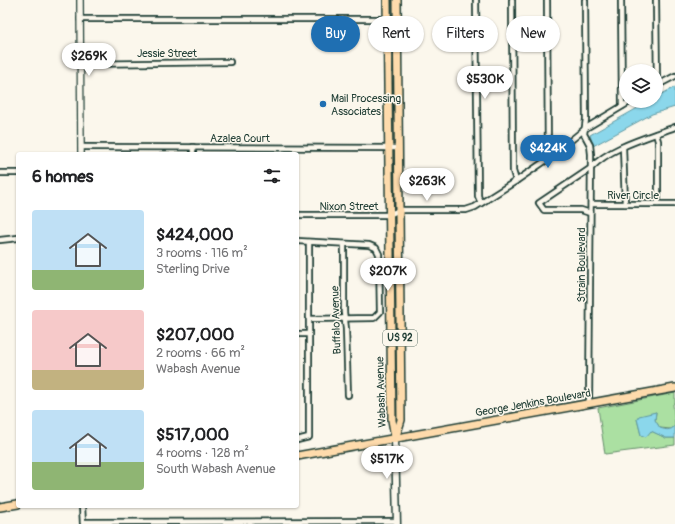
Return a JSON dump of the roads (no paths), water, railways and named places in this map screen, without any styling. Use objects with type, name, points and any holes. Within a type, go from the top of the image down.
[{"type":"main road","name":"Wabash Avenue","points":[[387,0],[387,16]]},
{"type":"main road","name":"Wabash Avenue","points":[[397,0],[397,16]]},
{"type":"main road","name":"Wabash Avenue","points":[[388,52],[389,291],[392,420],[395,439]]},
{"type":"main road","name":"Wabash Avenue","points":[[395,439],[401,420],[398,52]]},
{"type":"main road","points":[[389,291],[400,291]]},
{"type":"main road","name":"George Jenkins Boulevard","points":[[299,456],[675,388]]},
{"type":"main road","points":[[395,439],[397,523]]},
{"type":"main road","points":[[0,507],[16,504]]},
{"type":"street","points":[[80,0],[81,152]]},
{"type":"street","points":[[476,0],[478,196],[481,203]]},
{"type":"street","points":[[512,0],[513,171],[516,181]]},
{"type":"street","points":[[547,0],[548,159]]},
{"type":"street","name":"Strain Boulevard","points":[[586,0],[586,128],[584,134],[590,145],[591,168],[589,404]]},
{"type":"street","points":[[621,0],[622,64]]},
{"type":"street","points":[[656,0],[656,64]]},
{"type":"street","points":[[80,19],[368,20]]},
{"type":"street","name":"Jessie Street","points":[[80,64],[230,62]]},
{"type":"street","points":[[663,82],[675,76]]},
{"type":"street","points":[[399,210],[466,210],[481,203],[516,181],[548,159],[586,128],[619,108]]},
{"type":"street","points":[[590,213],[581,210],[544,210],[539,203],[591,168],[596,163],[644,137],[675,127]]},
{"type":"street","points":[[656,134],[658,141],[658,204]]},
{"type":"street","name":"Azalea Court","points":[[81,147],[399,148]]},
{"type":"street","points":[[193,147],[193,152]]},
{"type":"street","points":[[623,148],[625,204]]},
{"type":"street","points":[[0,173],[16,173]]},
{"type":"street","name":"River Circle","points":[[591,204],[675,204]]},
{"type":"street","name":"Nixon Street","points":[[299,215],[389,215],[399,210]]},
{"type":"street","points":[[0,240],[16,238]]},
{"type":"street","points":[[299,241],[369,245],[376,249],[380,254],[380,312],[374,318],[309,319]]},
{"type":"street","points":[[299,440],[309,438],[309,242]]},
{"type":"street","name":"Buffalo Avenue","points":[[344,244],[348,395]]},
{"type":"street","points":[[299,334],[309,334]]},
{"type":"street","points":[[82,508],[83,523],[397,523]]},
{"type":"water","points":[[675,87],[675,107],[652,114],[593,146],[590,135],[638,108],[663,108],[663,93]]},
{"type":"water","points":[[656,412],[655,420],[660,428],[668,430],[675,426],[675,438],[666,438],[651,431],[646,437],[641,435],[637,419],[639,416]]},
{"type":"place","name":"Mail Processing Associates","points":[[323,104]]}]
